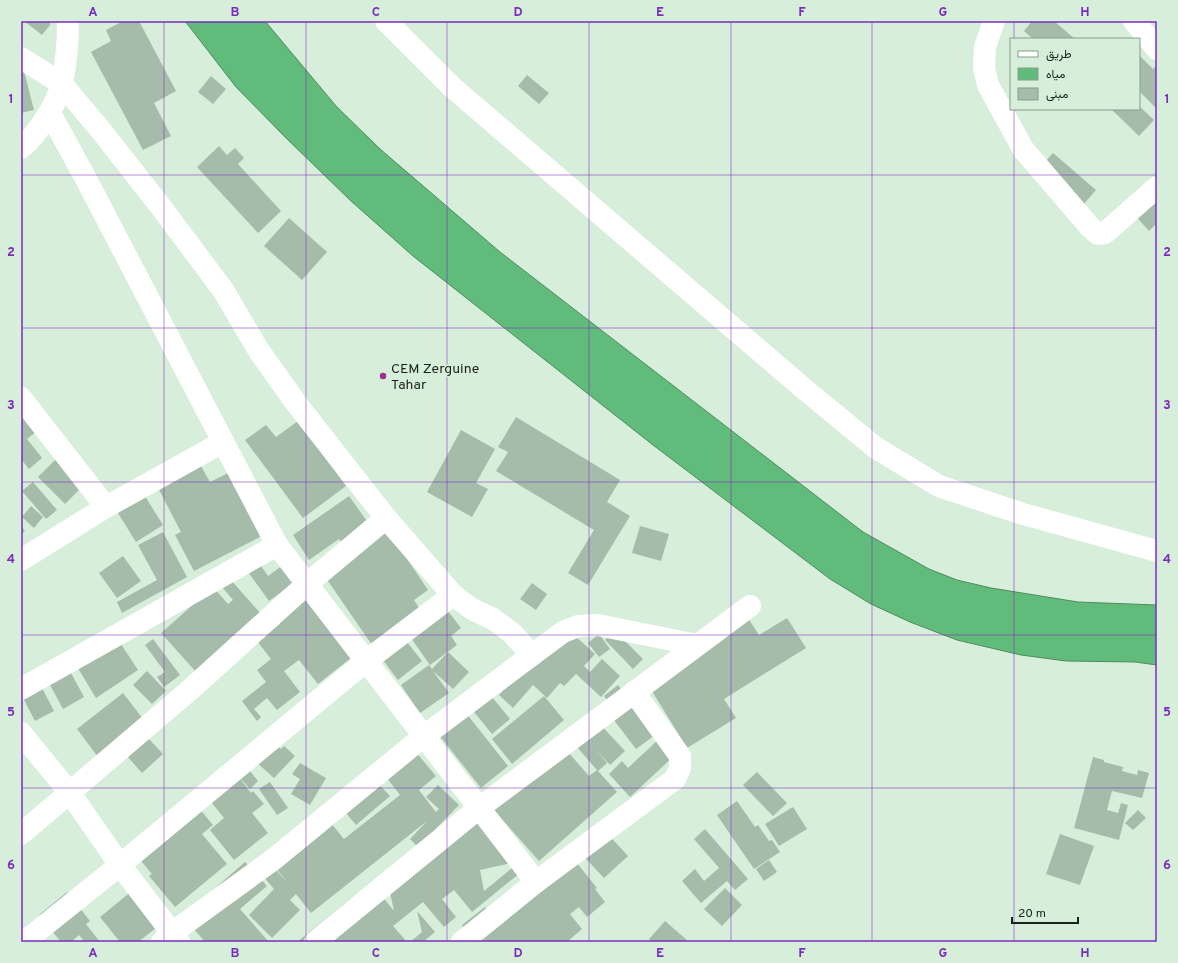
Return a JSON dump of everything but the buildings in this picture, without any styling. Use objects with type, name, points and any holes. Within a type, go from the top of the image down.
[{"type":"street","points":[[26,138],[50,113],[62,84],[68,34],[68,21]]},
{"type":"street","points":[[386,21],[452,87],[791,378],[876,448],[939,486],[1023,514],[1157,551]]},
{"type":"street","points":[[994,21],[985,48],[984,68],[988,85],[1023,149],[1090,228],[1098,234],[1105,233],[1157,187]]},
{"type":"street","points":[[1134,21],[1157,49]]},
{"type":"street","points":[[21,58],[62,84],[103,133],[223,290],[259,351],[296,403],[386,518],[453,595],[472,609],[493,619],[512,633],[532,655]]},
{"type":"street","points":[[50,113],[277,545],[536,882]]},
{"type":"street","points":[[21,398],[106,507]]},
{"type":"street","points":[[21,560],[106,507],[223,442]]},
{"type":"street","points":[[21,834],[190,689],[307,584],[386,518]]},
{"type":"street","points":[[21,689],[277,545]]},
{"type":"street","points":[[24,942],[120,865],[366,661],[453,595]]},
{"type":"street","points":[[315,942],[479,808],[750,606]]},
{"type":"street","points":[[21,733],[70,793],[171,939],[274,859],[424,736],[563,632],[578,626],[598,625],[697,645]]},
{"type":"street","points":[[462,942],[536,882],[675,779],[680,768],[680,756],[634,692]]},
{"type":"water","points":[[185,21],[265,21],[336,106],[380,149],[500,252],[863,532],[929,569],[957,580],[991,588],[1078,602],[1157,605],[1157,665],[1135,662],[1066,661],[1021,655],[957,640],[910,622],[871,604],[830,579],[653,445],[413,256],[351,201],[236,87]]},
{"type":"place","name":"CEM Zerguine Tahar","points":[[383,376]]}]
